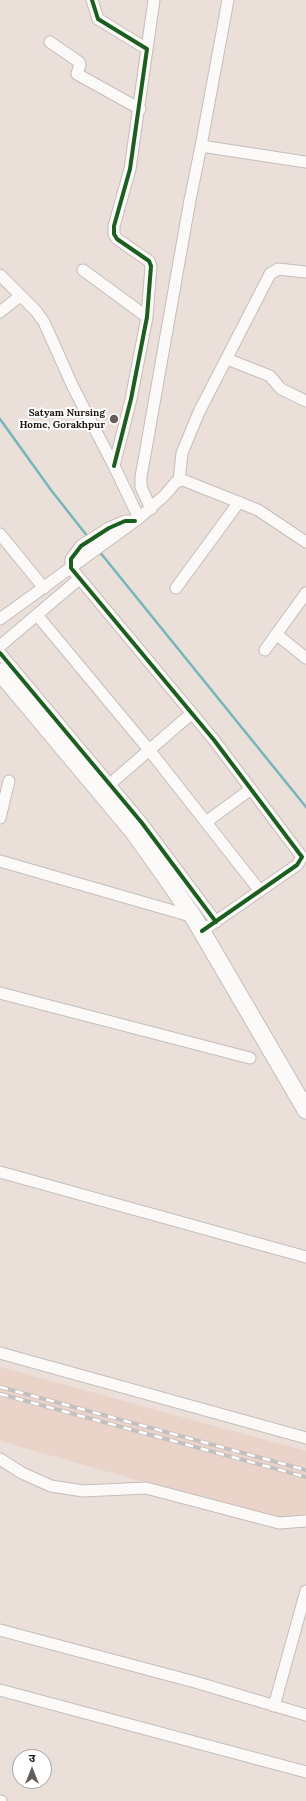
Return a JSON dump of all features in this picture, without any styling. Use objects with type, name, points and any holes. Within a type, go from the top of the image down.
[{"type":"highway","points":[[0,672],[47,719],[204,924],[304,1103]]},
{"type":"street","points":[[92,0],[98,19],[147,49]]},
{"type":"street","points":[[114,466],[131,399],[147,317],[151,266],[149,261],[117,239],[114,234],[114,226],[130,169],[140,109],[154,0]]},
{"type":"street","points":[[151,509],[141,487],[141,477],[190,200],[228,0]]},
{"type":"street","points":[[50,42],[79,62],[80,65],[77,74],[140,109]]},
{"type":"street","points":[[201,146],[306,162]]},
{"type":"street","points":[[179,481],[182,453],[199,412],[270,274],[278,269],[306,272]]},
{"type":"street","points":[[83,270],[147,317]]},
{"type":"street","points":[[0,275],[36,311],[44,322],[73,387],[114,466],[137,520]]},
{"type":"street","points":[[0,312],[20,296]]},
{"type":"street","points":[[227,359],[270,376],[281,389],[306,401]]},
{"type":"street","points":[[0,619],[137,520],[151,509],[176,482],[179,481],[183,480],[258,510],[306,542]]},
{"type":"street","points":[[176,588],[239,502]]},
{"type":"street","points":[[0,861],[204,924],[260,891],[297,865],[302,857],[192,713],[71,568],[71,559],[81,546],[109,528],[125,521],[137,520]]},
{"type":"street","points":[[0,534],[44,588]]},
{"type":"street","points":[[0,646],[80,579]]},
{"type":"street","points":[[265,650],[306,593]]},
{"type":"street","points":[[37,615],[150,751],[260,891]]},
{"type":"street","points":[[276,634],[305,656]]},
{"type":"street","points":[[0,653],[47,719],[110,784],[175,865],[204,924]]},
{"type":"street","points":[[110,784],[150,751],[192,713]]},
{"type":"street","points":[[0,818],[9,781]]},
{"type":"street","points":[[206,822],[251,789]]},
{"type":"street","points":[[0,993],[250,1058]]},
{"type":"street","points":[[0,1172],[306,1257]]},
{"type":"street","points":[[0,1353],[306,1438]]},
{"type":"street","points":[[0,1459],[22,1473],[51,1486],[83,1491],[146,1488],[279,1523],[306,1521]]},
{"type":"street","points":[[274,1706],[306,1591]]},
{"type":"street","points":[[0,1630],[194,1682],[306,1714]]},
{"type":"street","points":[[0,1690],[306,1772]]},
{"type":"shaded area","points":[[0,1367],[306,1451],[306,1517],[276,1520],[0,1441]]},
{"type":"waterway","points":[[0,419],[51,490],[88,537]]},
{"type":"waterway","points":[[99,551],[306,807]]},
{"type":"railway","points":[[0,1387],[306,1470]]},
{"type":"railway","points":[[0,1394],[306,1477]]},
{"type":"cycle path","points":[[92,0],[98,19],[147,49],[130,169],[114,226],[114,234],[117,239],[149,261],[151,266],[147,317],[131,399],[114,466]]},
{"type":"cycle path","points":[[135,521],[125,521],[109,528],[81,546],[71,559],[71,568],[214,740],[302,857],[297,865],[202,931]]},
{"type":"cycle path","points":[[0,653],[142,823],[216,922]]},
{"type":"place","name":"Satyam Nursing Home, Gorakhpur","points":[[114,419]]}]
